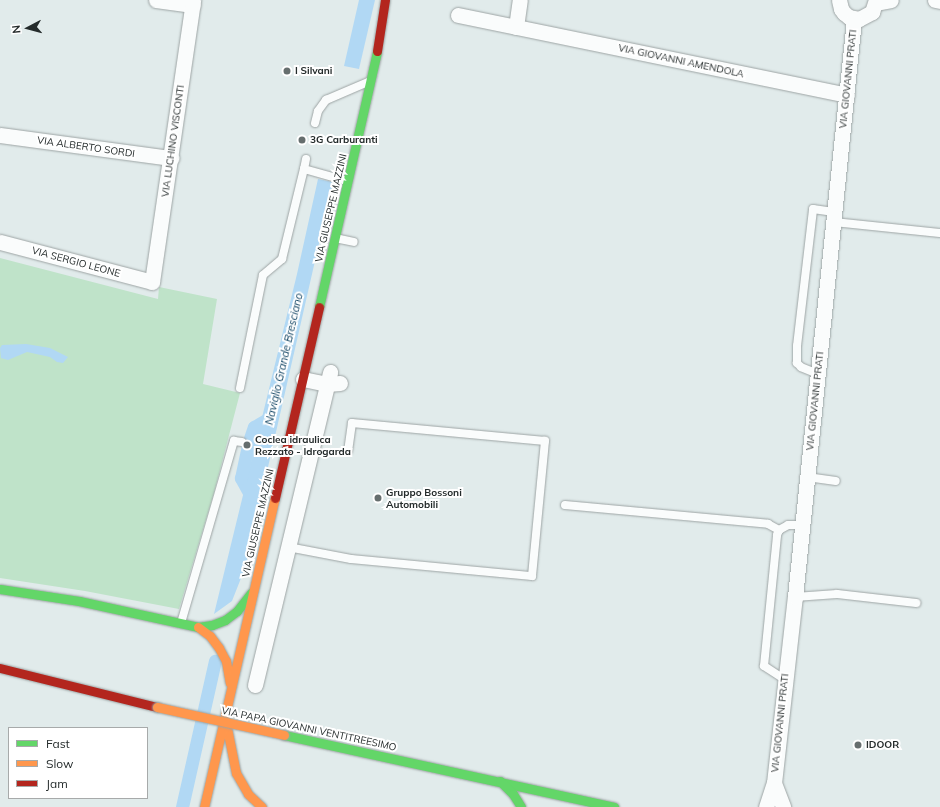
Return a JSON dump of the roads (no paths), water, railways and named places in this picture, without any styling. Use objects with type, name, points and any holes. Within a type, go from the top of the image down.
[{"type":"street","points":[[156,0],[193,3]]},
{"type":"street","name":"VIA GIUSEPPE MAZZINI","points":[[204,807],[382,34],[385,0]]},
{"type":"street","points":[[516,27],[520,0]]},
{"type":"street","name":"VIA GIOVANNI PRATI","points":[[839,0],[841,9],[844,13],[854,19],[868,16],[881,1]]},
{"type":"street","points":[[935,0],[940,1]]},
{"type":"street","name":"VIA LUCHINO VISCONTI","points":[[152,282],[193,3]]},
{"type":"street","name":"VIA GIUSEPPE MAZZINI","points":[[382,34],[393,7]]},
{"type":"street","name":"VIA GIOVANNI AMENDOLA","points":[[458,15],[847,95]]},
{"type":"street","name":"VIA GIOVANNI PRATI","points":[[766,807],[774,783],[784,679],[795,597],[854,19]]},
{"type":"street","name":"VIA ALBERTO SORDI","points":[[0,135],[171,158]]},
{"type":"street","name":"VIA SERGIO LEONE","points":[[0,242],[152,282]]},
{"type":"street","points":[[255,685],[311,450],[332,380],[303,379]]},
{"type":"street","points":[[288,444],[311,450]]},
{"type":"street","points":[[0,589],[80,601],[198,627],[212,625],[225,620],[237,611],[254,588]]},
{"type":"street","points":[[198,627],[210,636],[222,655],[230,676],[230,692]]},
{"type":"street","name":"VIA PAPA GIOVANNI VENTITREESIMO","points":[[0,668],[157,707],[500,781],[568,800],[614,807]]},
{"type":"street","points":[[226,711],[229,743],[236,773],[248,794],[262,807]]},
{"type":"street","points":[[500,781],[513,794],[521,807]]},
{"type":"street","name":"VIA GIOVANNI PRATI","points":[[774,783],[784,807]]},
{"type":"street","points":[[554,802],[568,800]]},
{"type":"lane","points":[[315,124],[318,111],[326,100],[371,81]]},
{"type":"lane","points":[[240,388],[263,275],[282,259],[306,159]]},
{"type":"lane","points":[[304,169],[348,181]]},
{"type":"lane","points":[[818,374],[801,367],[797,363],[797,346],[813,209],[834,217],[940,234]]},
{"type":"lane","points":[[335,238],[354,242]]},
{"type":"lane","points":[[288,547],[332,552],[351,559],[532,576],[545,441],[352,423],[348,451]]},
{"type":"lane","points":[[181,623],[234,441],[242,442]]},
{"type":"lane","points":[[807,477],[836,481]]},
{"type":"lane","points":[[564,505],[768,524],[779,530]]},
{"type":"lane","points":[[784,679],[764,666],[777,535],[779,530],[788,525],[802,525]]},
{"type":"lane","points":[[795,597],[837,594],[916,603]]},
{"type":"water","points":[[359,0],[375,0],[359,69],[344,66]]},
{"type":"water","points":[[318,179],[333,182],[245,568],[232,601],[214,614],[297,274]]},
{"type":"water","points":[[26,344],[50,348],[68,357],[63,363],[57,362],[50,357],[27,352],[8,360],[1,358],[0,348],[2,345]]},
{"type":"waterway","points":[[252,498],[241,478],[248,444],[254,427],[271,417]]},
{"type":"waterway","name":"Naviglio Grande Bresciano","points":[[182,807],[215,661]]},
{"type":"place","name":"I Silvani","points":[[287,71]]},
{"type":"place","name":"3G Carburanti","points":[[302,140]]},
{"type":"place","name":"Coclea idraulica Rezzato - Idrogarda","points":[[247,445]]},
{"type":"place","name":"Gruppo Bossoni Automobili","points":[[378,498]]},
{"type":"place","name":"IDOOR","points":[[858,745]]}]
